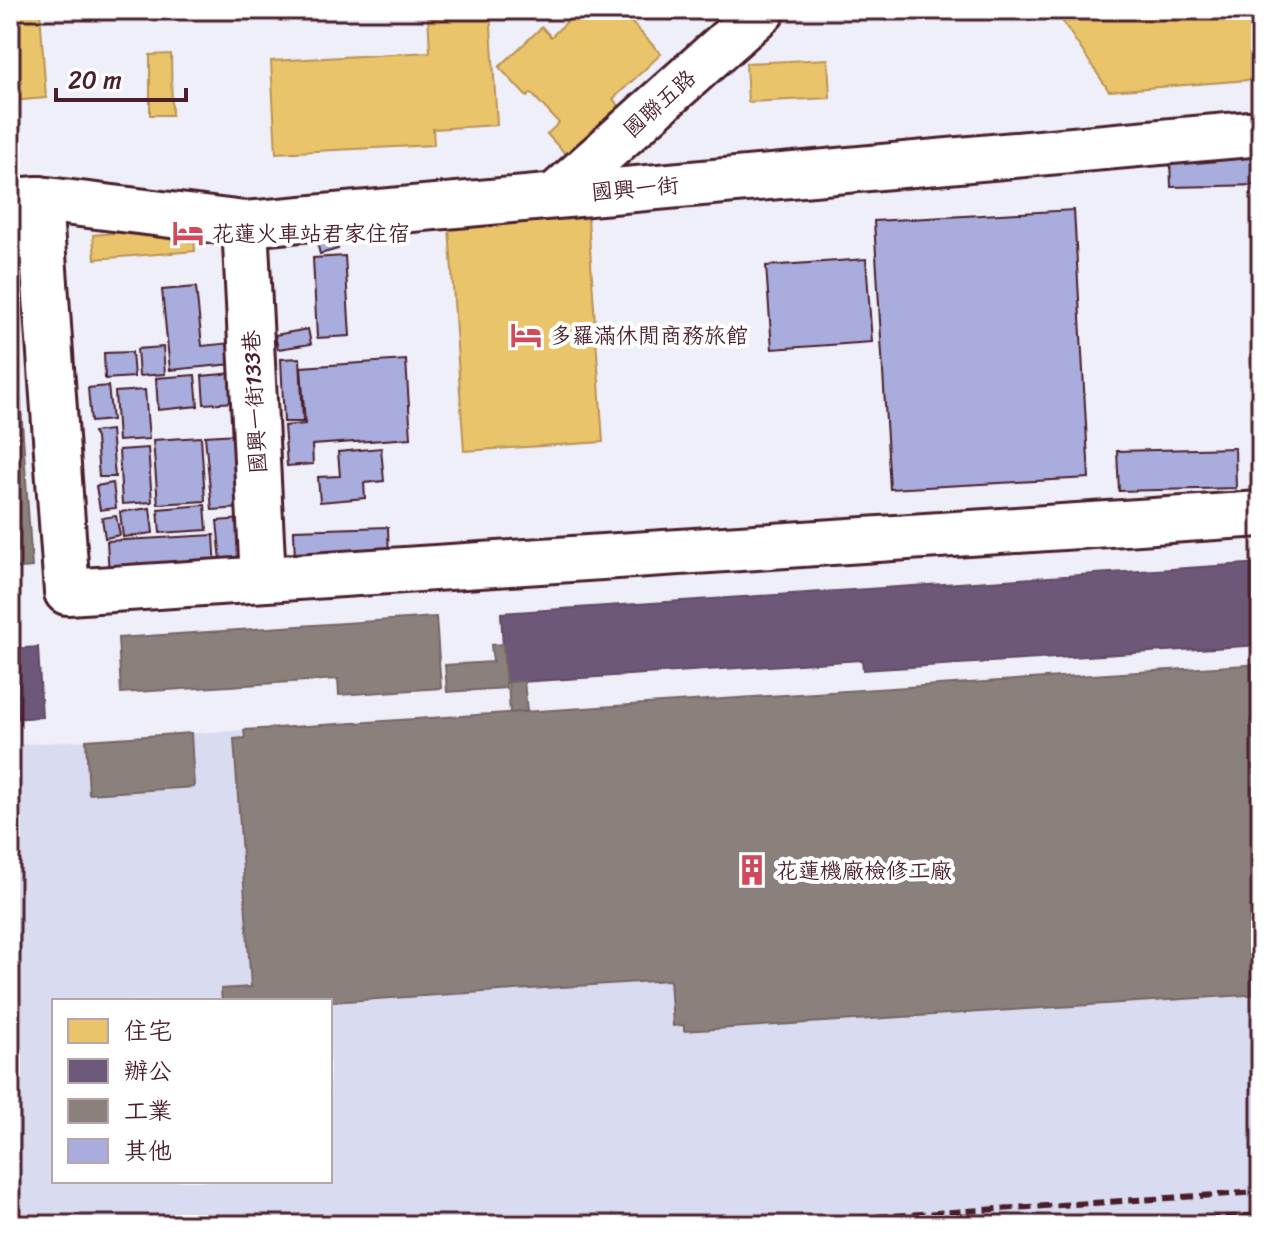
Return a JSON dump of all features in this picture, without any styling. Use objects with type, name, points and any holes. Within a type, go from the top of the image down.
[{"type":"street","name":"國聯五路","points":[[556,195],[763,10]]},
{"type":"street","name":"國興一街","points":[[25,200],[245,224],[1261,133]]},
{"type":"street","points":[[25,200],[67,592],[1261,514]]},
{"type":"street","name":"國興一街133巷","points":[[245,224],[263,579]]},
{"type":"shaded area","points":[[244,730],[245,738],[234,739],[251,987],[221,989],[222,999],[52,999],[52,1183],[332,1183],[332,1002],[670,980],[673,1026],[684,1025],[684,1030],[1261,994],[1261,1225],[10,1225],[10,745]]},
{"type":"building: 住宅","points":[[10,10],[40,10],[46,98],[10,101]]},
{"type":"building: 住宅","points":[[490,10],[497,125],[433,129],[434,145],[276,153],[271,61],[430,52],[428,14]]},
{"type":"building: 住宅","points":[[579,10],[620,10],[661,54],[613,99],[622,109],[570,159],[547,134],[559,123],[531,93],[527,97],[499,67],[542,27],[551,37]]},
{"type":"building: 住宅","points":[[1055,10],[1255,10],[1261,47],[1261,79],[1109,91]]},
{"type":"building: 住宅","points":[[171,54],[172,115],[150,115],[150,55]]},
{"type":"building: 住宅","points":[[828,59],[830,98],[748,102],[746,63]]},
{"type":"building: 住宅","name":"多羅滿休閒商務旅館","points":[[588,218],[603,442],[464,451],[449,227]]},
{"type":"building: 住宅","points":[[193,226],[195,251],[95,259],[93,235]]},
{"type":"building: 辦公","points":[[1261,563],[1261,645],[863,670],[862,660],[505,683],[501,613]]},
{"type":"building: 辦公","points":[[38,647],[42,717],[10,719],[10,649]]},
{"type":"building: 工業","points":[[10,277],[32,567],[10,569]]},
{"type":"building: 工業","points":[[436,617],[441,688],[339,695],[338,679],[121,693],[118,638]]},
{"type":"building: 工業","points":[[503,644],[506,688],[447,692],[445,665],[493,662],[491,645]]},
{"type":"building: 工業","name":"花蓮機廠檢修工廠","points":[[1261,664],[1261,994],[684,1031],[684,1025],[673,1026],[670,980],[332,1002],[332,999],[222,999],[221,989],[251,987],[234,739],[245,738],[244,730]]},
{"type":"building: 工業","points":[[524,681],[527,711],[510,713],[508,682]]},
{"type":"building: 工業","points":[[191,733],[194,787],[89,794],[86,740]]},
{"type":"building: 其他","points":[[1261,156],[1261,185],[1171,187],[1170,158]]},
{"type":"building: 其他","points":[[1074,210],[1089,478],[890,489],[874,221]]},
{"type":"building: 其他","points":[[334,234],[338,249],[320,254],[316,239]]},
{"type":"building: 其他","points":[[345,256],[350,336],[317,338],[313,258]]},
{"type":"building: 其他","points":[[866,259],[872,342],[772,349],[766,266]]},
{"type":"building: 其他","points":[[196,287],[202,346],[231,343],[233,364],[170,370],[162,290]]},
{"type":"building: 其他","points":[[308,329],[311,344],[278,349],[275,335]]},
{"type":"building: 其他","points":[[163,347],[165,374],[139,376],[137,349]]},
{"type":"building: 其他","points":[[132,352],[134,377],[105,379],[104,353]]},
{"type":"building: 其他","points":[[300,358],[303,422],[284,422],[281,359]]},
{"type":"building: 其他","points":[[406,360],[411,438],[312,445],[313,464],[287,466],[284,426],[305,424],[301,367]]},
{"type":"building: 其他","points":[[234,373],[236,402],[204,404],[202,376]]},
{"type":"building: 其他","points":[[195,375],[198,406],[158,410],[156,378]]},
{"type":"building: 其他","points":[[108,386],[112,420],[91,422],[88,388]]},
{"type":"building: 其他","points":[[145,390],[149,439],[118,441],[115,392]]},
{"type":"building: 其他","points":[[111,430],[115,477],[99,477],[93,432]]},
{"type":"building: 其他","points":[[238,434],[243,508],[212,510],[205,436]]},
{"type":"building: 其他","points":[[201,437],[205,501],[158,504],[153,440]]},
{"type":"building: 其他","points":[[148,448],[152,502],[122,504],[119,450]]},
{"type":"building: 其他","points":[[381,448],[384,481],[364,483],[365,498],[320,502],[318,477],[340,476],[338,452]]},
{"type":"building: 其他","points":[[1235,448],[1236,488],[1119,491],[1117,451]]},
{"type":"building: 其他","points":[[113,483],[116,508],[100,510],[96,486]]},
{"type":"building: 其他","points":[[205,505],[207,530],[160,533],[158,509]]},
{"type":"building: 其他","points":[[150,508],[153,533],[123,537],[120,512]]},
{"type":"building: 其他","points":[[116,516],[120,535],[105,538],[102,518]]},
{"type":"building: 其他","points":[[242,519],[246,560],[221,562],[217,521]]},
{"type":"building: 其他","points":[[388,527],[389,562],[295,563],[294,530]]},
{"type":"building: 其他","points":[[214,535],[216,570],[109,576],[107,541]]},
{"type":"railway","points":[[751,1225],[1261,1192]]},
{"type":"railway","points":[[1117,1225],[1261,1215]]},
{"type":"place","name":"花蓮火車站君家住宿","points":[[188,233]]},
{"type":"place","name":"多羅滿休閒商務旅館","points":[[526,335]]},
{"type":"place","name":"花蓮機廠檢修工廠","points":[[752,870]]}]
